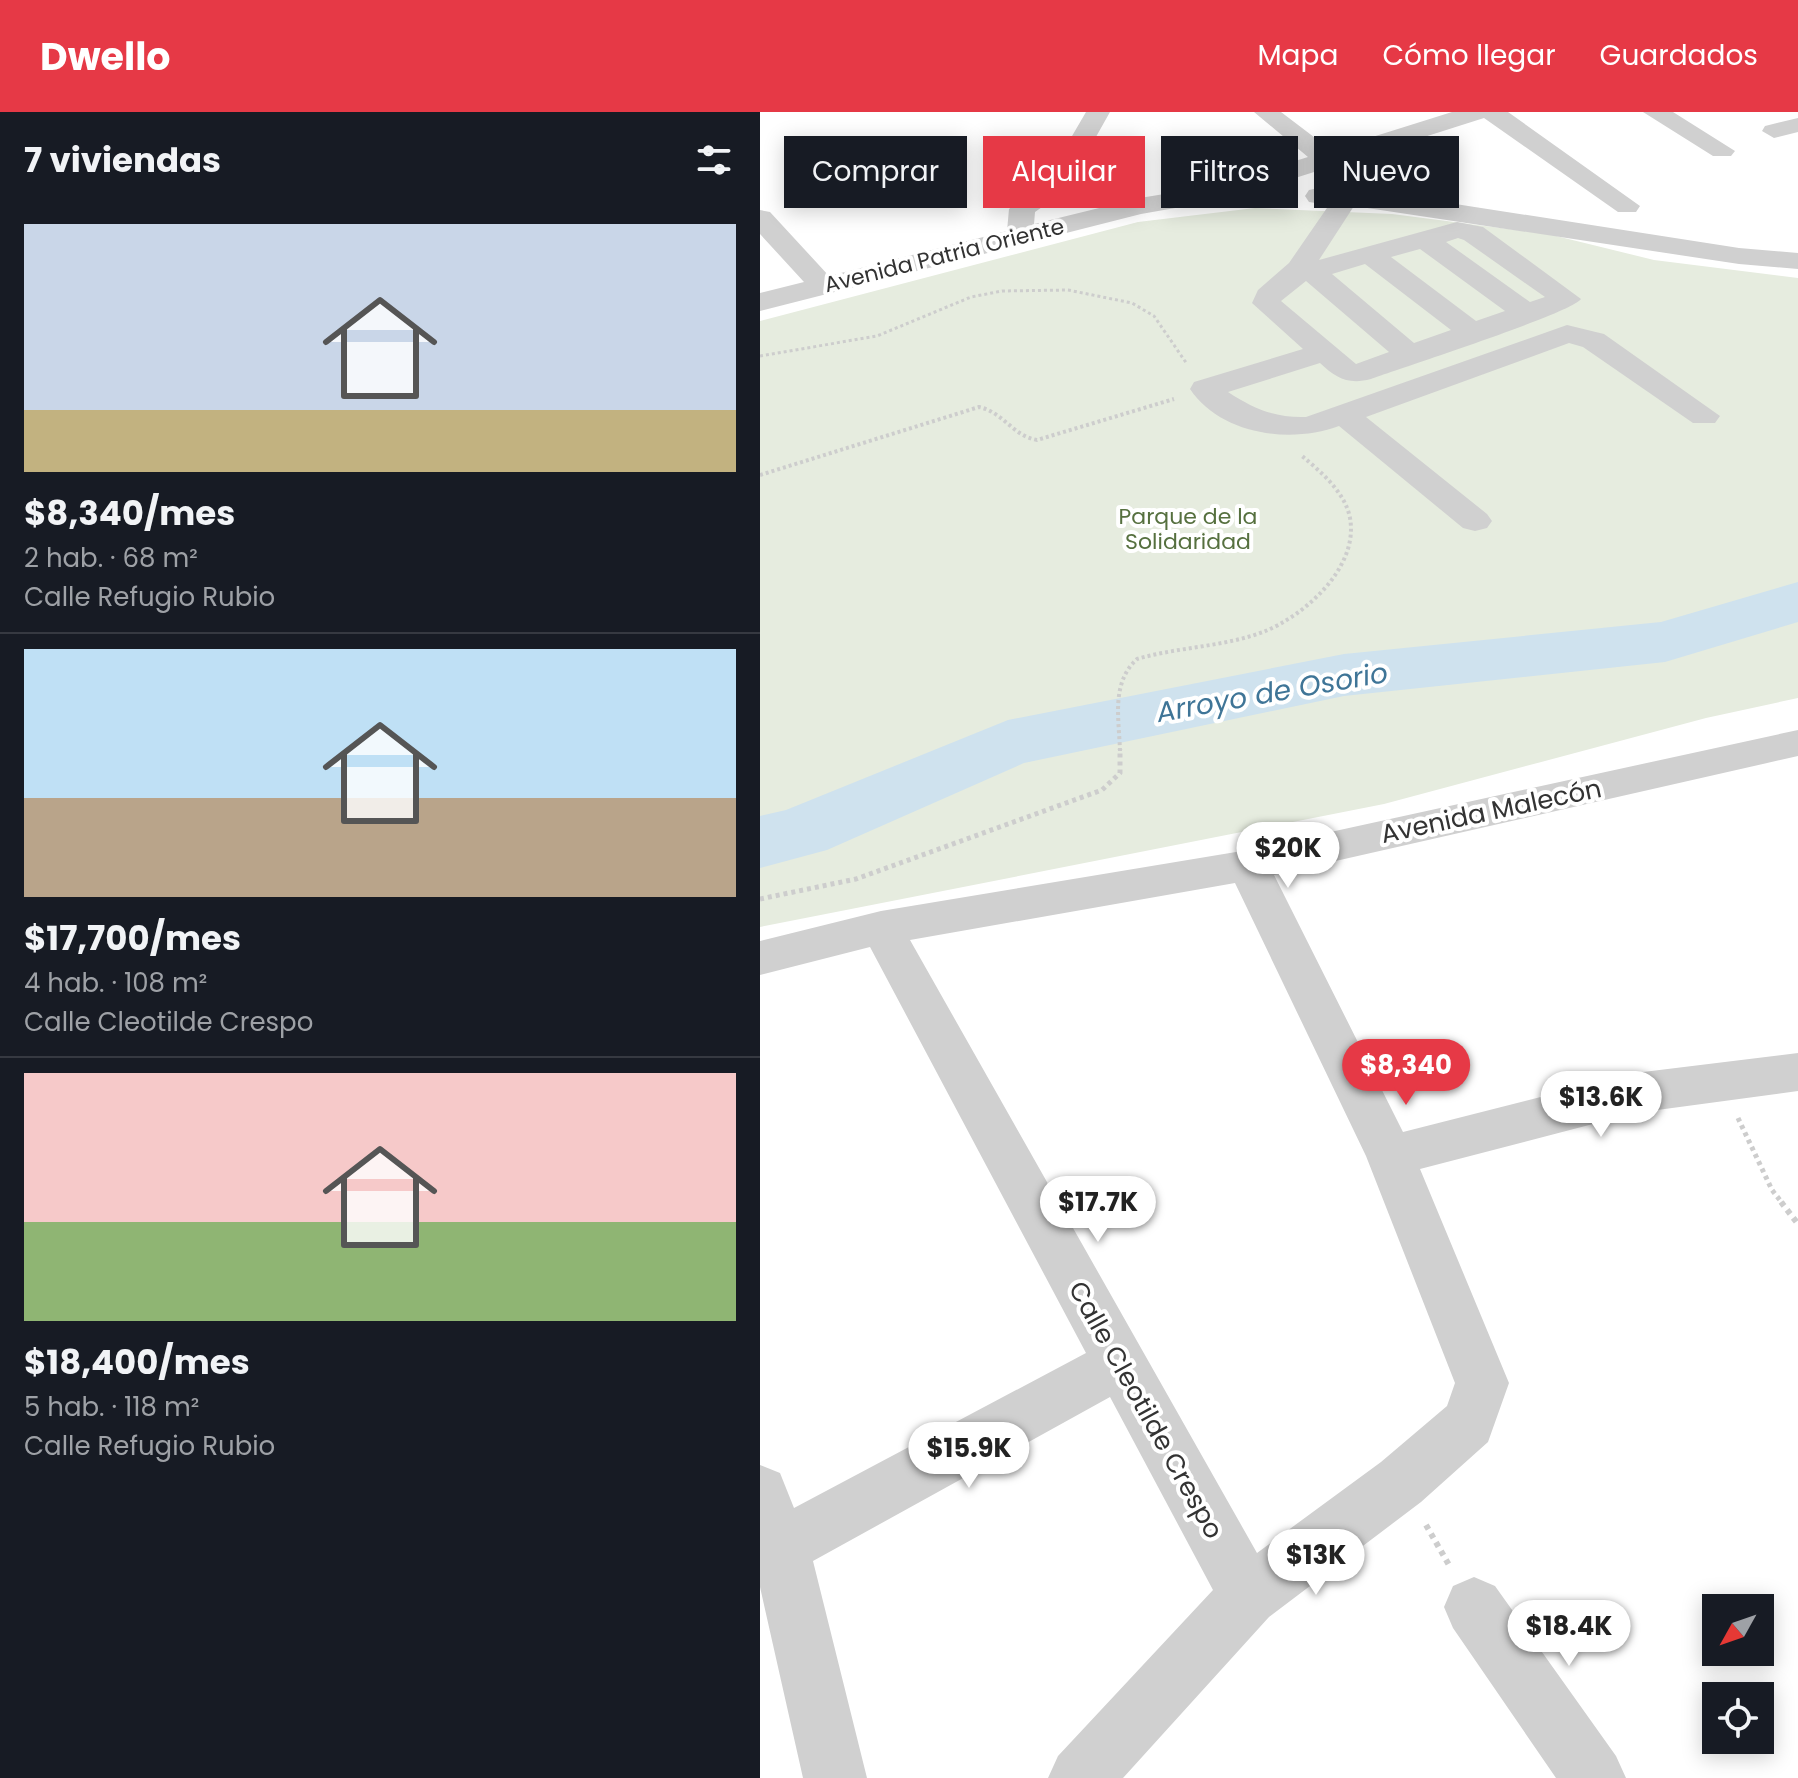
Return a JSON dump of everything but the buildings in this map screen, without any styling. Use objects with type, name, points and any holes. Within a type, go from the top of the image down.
[{"type":"street","points":[[1020,236],[1022,209],[1057,184],[1098,112]]},
{"type":"street","points":[[1266,112],[1314,149]]},
{"type":"street","name":"Avenida Patria Oriente","points":[[1381,136],[1421,120],[1477,112]]},
{"type":"street","points":[[1492,112],[1627,206]]},
{"type":"street","points":[[1655,112],[1722,151]]},
{"type":"street","name":"Avenida Patria Oriente","points":[[760,302],[1161,202]]},
{"type":"street","points":[[1302,273],[1324,235],[1350,208]]},
{"type":"street","points":[[1356,251],[1359,208]]},
{"type":"street","name":"Avenida Patria Oriente","points":[[1425,208],[1739,256],[1798,261]]},
{"type":"street","points":[[760,218],[823,286]]},
{"type":"street","points":[[1457,230],[1473,233],[1567,299],[1360,373],[1348,372],[1322,353],[1266,303],[1268,296],[1302,273],[1356,251],[1424,239],[1457,230]]},
{"type":"street","points":[[1324,235],[1356,251],[1474,334]]},
{"type":"street","points":[[1424,239],[1529,315]]},
{"type":"street","points":[[1302,273],[1410,355]]},
{"type":"street","points":[[1205,389],[1234,413],[1276,427],[1310,426],[1346,416],[1567,334],[1593,340],[1704,416]]},
{"type":"street","points":[[1205,389],[1322,353]]},
{"type":"street","points":[[1346,416],[1475,521]]},
{"type":"street","name":"Avenida Malecón","points":[[760,958],[881,928],[1248,865],[1798,743]]},
{"type":"street","points":[[1080,1778],[1248,1596],[1401,1482],[1468,1423],[1482,1383],[1390,1156],[1248,865]]},
{"type":"street","name":"Calle Cleotilde Crespo","points":[[881,928],[1248,1596]]},
{"type":"street","points":[[1390,1156],[1635,1093],[1798,1072]]},
{"type":"street","points":[[835,1778],[770,1520],[1120,1363]]},
{"type":"street","points":[[1474,1607],[1594,1778]]},
{"type":"path","points":[[760,356],[877,336],[971,297],[1002,291],[1068,290],[1132,303],[1154,316],[1205,389],[1037,440],[1019,436],[995,411],[979,407],[760,475]]},
{"type":"path","points":[[760,899],[856,879],[1102,790],[1120,773],[1119,684],[1125,670],[1137,659],[1264,631],[1291,617],[1314,599],[1337,572],[1349,543],[1351,519],[1323,473],[1297,452]]},
{"type":"path","points":[[1721,1082],[1772,1190],[1798,1224]]},
{"type":"path","points":[[1401,1482],[1474,1607]]},
{"type":"green space","name":"Parque de la Solidaridad","points":[[1255,208],[1392,214],[1548,234],[1654,260],[1798,278],[1798,698],[1706,718],[1384,804],[760,927],[760,321],[1138,222]]},
{"type":"waterway","name":"Arroyo de Osorio","points":[[760,842],[802,832],[1008,743],[1344,675],[1665,642],[1798,601]]}]
